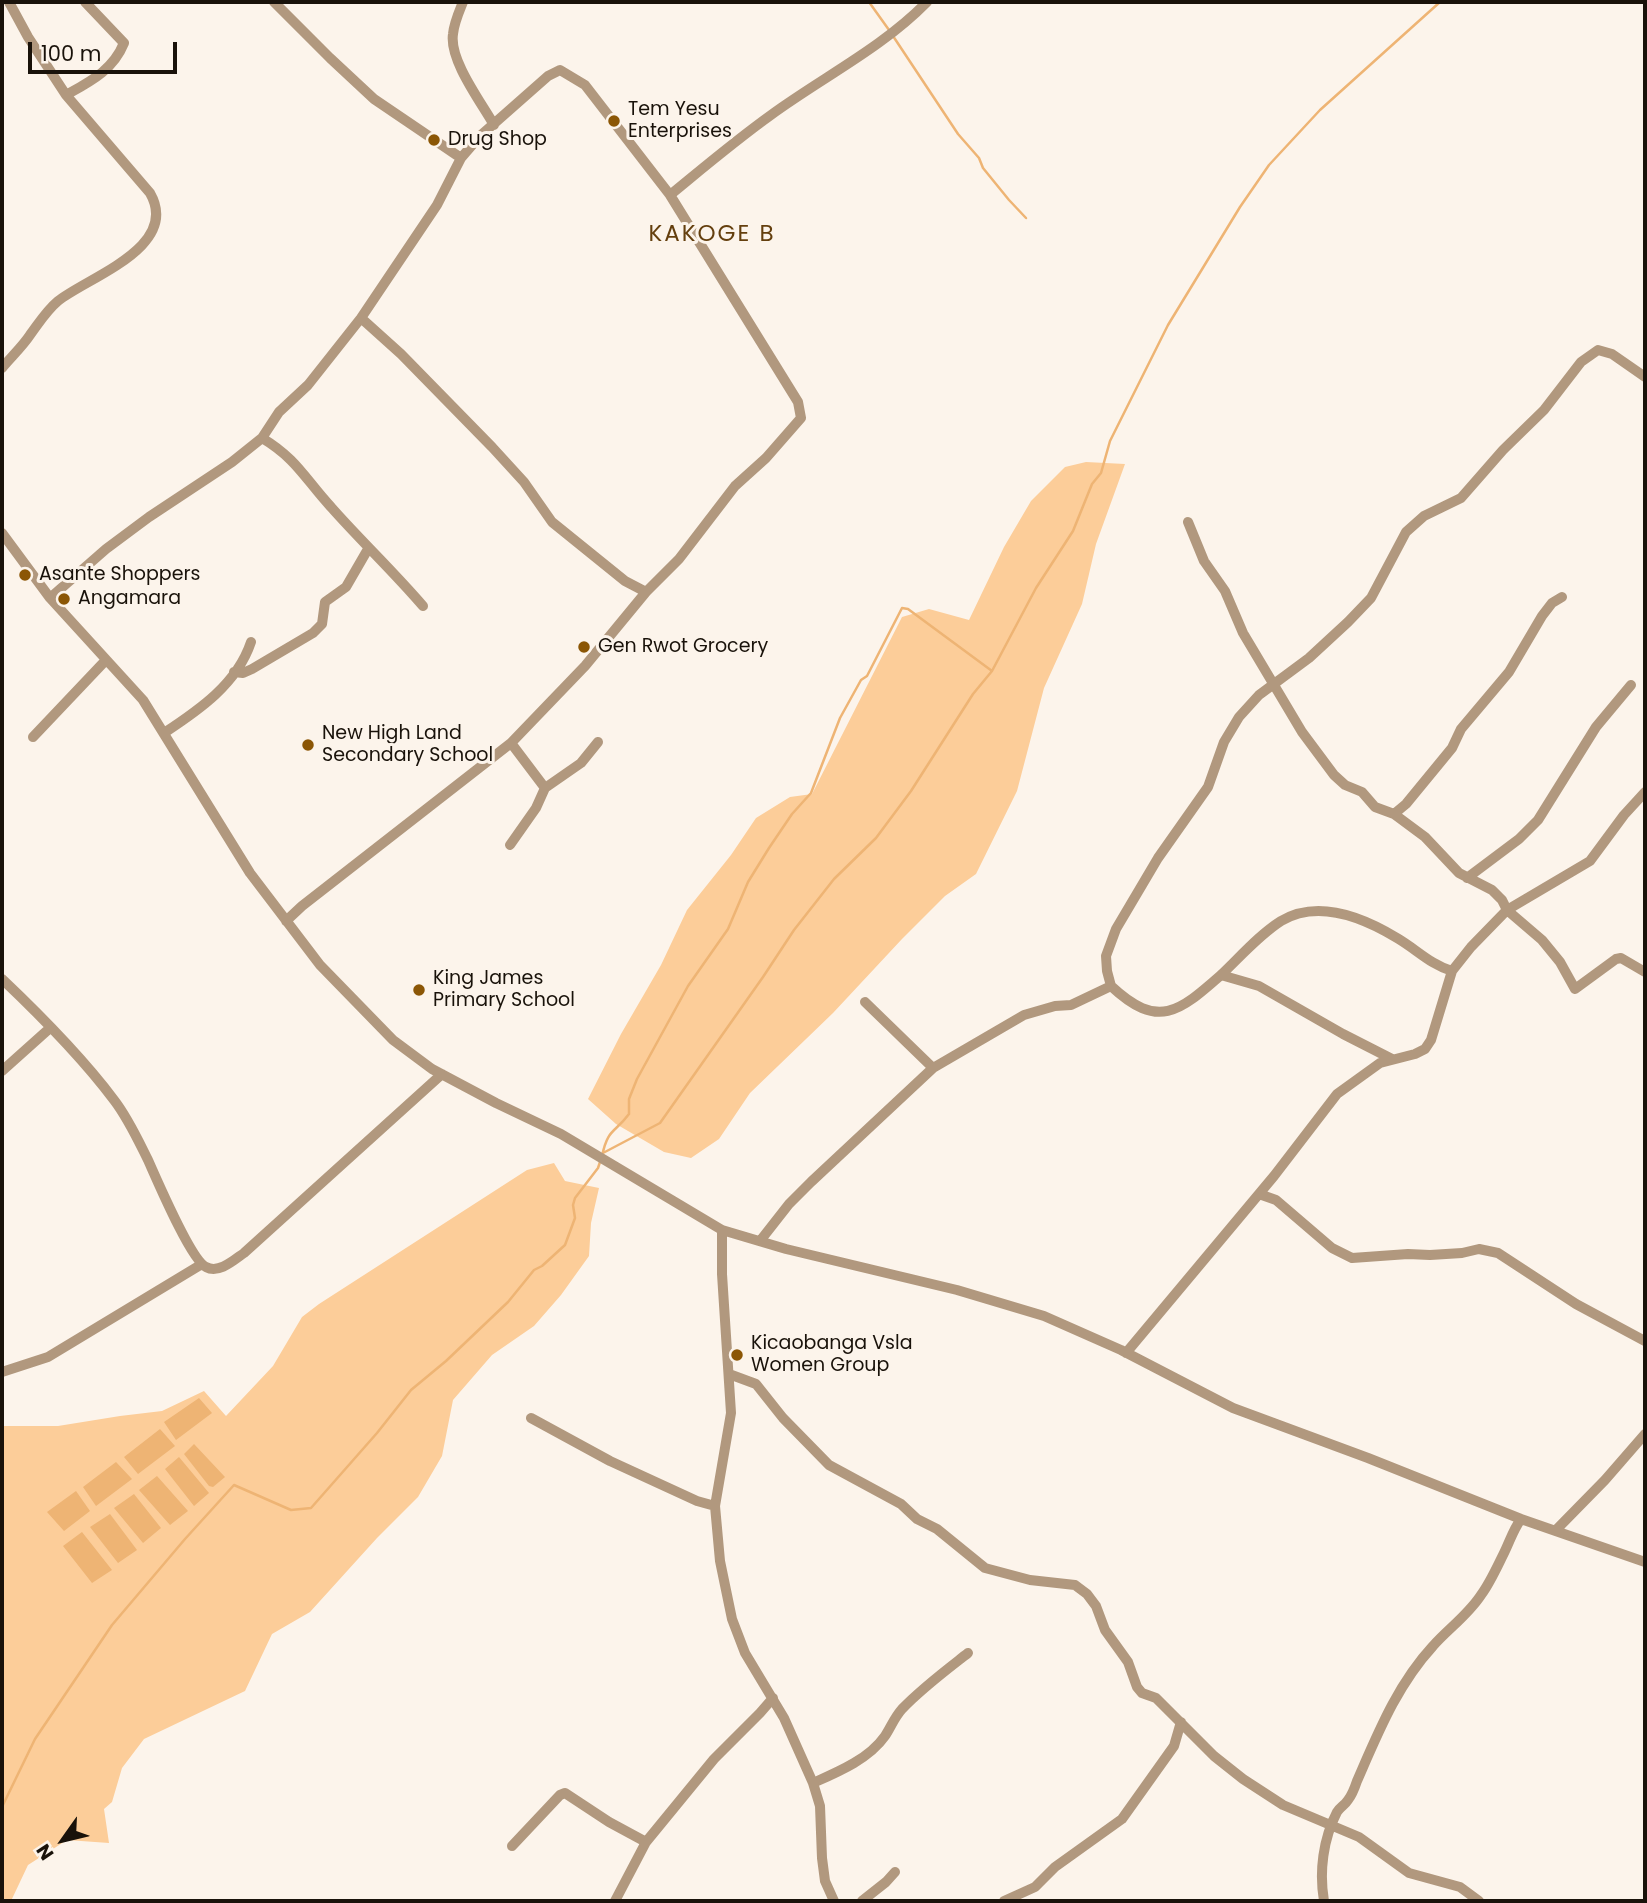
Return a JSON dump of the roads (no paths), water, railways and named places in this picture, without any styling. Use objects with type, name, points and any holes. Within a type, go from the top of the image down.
[{"type":"street","points":[[2,368],[57,302],[133,254],[145,242],[154,227],[157,214],[150,193],[66,95],[9,2]]},
{"type":"street","points":[[66,95],[96,79],[108,69],[120,54],[124,43],[85,2]]},
{"type":"street","points":[[274,2],[374,99],[461,158]]},
{"type":"street","points":[[463,2],[452,35],[453,46],[458,63],[494,125]]},
{"type":"street","points":[[670,195],[771,115],[898,28],[927,2]]},
{"type":"street","points":[[50,598],[106,549],[232,462],[262,438],[279,412],[308,385],[360,318],[437,205],[461,158],[480,136],[548,76],[560,70],[585,85],[670,195],[798,402],[801,418],[766,458],[735,486],[678,559],[646,592],[585,666],[511,743],[286,921]]},
{"type":"street","points":[[360,318],[401,354],[492,447],[524,482],[552,522],[625,581],[646,592]]},
{"type":"street","points":[[1452,971],[1404,942],[1352,916],[1305,911],[1275,926],[1191,999],[1164,1013],[1151,1012],[1111,986],[1106,956],[1122,916],[1138,895],[1158,858],[1208,787],[1224,742],[1239,717],[1259,695],[1332,638],[1371,598],[1406,532],[1414,524],[1461,498],[1503,450],[1544,410],[1581,362],[1598,349],[1612,354],[1645,377]]},
{"type":"street","points":[[262,438],[284,452],[295,463],[368,549],[396,574],[423,606]]},
{"type":"street","points":[[1188,522],[1204,561],[1225,591],[1243,633],[1302,732],[1334,775],[1345,785],[1362,792],[1375,807],[1394,814],[1425,837],[1459,873],[1492,890],[1507,910],[1542,940],[1560,962],[1574,989],[1621,958],[1645,972]]},
{"type":"street","points":[[2,534],[50,598],[143,699],[250,873],[320,965],[393,1040],[442,1074],[561,1134],[722,1230],[957,1290],[1044,1316],[1075,1328],[1233,1408],[1521,1519],[1645,1562]]},
{"type":"street","points":[[234,672],[243,673],[252,669],[313,633],[322,624],[326,602],[346,587],[368,549]]},
{"type":"street","points":[[1394,814],[1406,804],[1452,748],[1461,729],[1509,672],[1542,616],[1552,603],[1562,597]]},
{"type":"street","points":[[164,733],[227,685],[247,654],[251,642]]},
{"type":"street","points":[[33,737],[106,660]]},
{"type":"street","points":[[1467,877],[1519,839],[1538,820],[1596,727],[1631,685]]},
{"type":"street","points":[[510,845],[536,808],[545,789],[581,763],[597,742]]},
{"type":"street","points":[[511,743],[545,789]]},
{"type":"street","points":[[1126,1353],[1259,1194],[1338,1094],[1380,1063],[1425,1049],[1431,1040],[1452,971],[1471,947],[1507,910],[1590,861],[1645,792]]},
{"type":"street","points":[[1221,975],[1259,986],[1392,1059]]},
{"type":"street","points":[[2,979],[90,1071],[120,1108],[187,1241],[202,1265],[210,1269],[220,1268],[244,1253],[442,1074]]},
{"type":"street","points":[[760,1241],[789,1204],[811,1182],[933,1068],[982,1042],[1024,1015],[1071,1004],[1111,986]]},
{"type":"street","points":[[865,1002],[933,1068]]},
{"type":"street","points":[[2,1071],[50,1028]]},
{"type":"street","points":[[1259,1194],[1276,1200],[1332,1248],[1353,1258],[1441,1255],[1479,1249],[1498,1253],[1576,1304],[1645,1340]]},
{"type":"street","points":[[722,1230],[722,1274],[731,1413],[715,1506],[720,1561],[732,1619],[745,1653],[773,1698],[803,1756],[813,1783],[820,1806],[825,1881],[834,1901]]},
{"type":"street","points":[[2,1372],[48,1357],[202,1265]]},
{"type":"street","points":[[729,1374],[756,1384],[783,1418],[829,1465],[901,1504],[917,1519],[937,1529],[985,1567],[1030,1580],[1075,1585],[1087,1594],[1096,1605],[1105,1630],[1128,1662],[1142,1693],[1156,1698],[1214,1756],[1252,1785],[1283,1805],[1376,1847],[1409,1873],[1460,1887],[1479,1901]]},
{"type":"street","points":[[531,1418],[610,1461],[697,1501],[715,1506]]},
{"type":"street","points":[[1555,1531],[1645,1434]]},
{"type":"street","points":[[1324,1901],[1321,1878],[1332,1826],[1337,1813],[1349,1799],[1378,1731],[1402,1686],[1432,1646],[1481,1596],[1521,1519]]},
{"type":"street","points":[[813,1783],[858,1760],[873,1748],[885,1736],[903,1708],[968,1653]]},
{"type":"street","points":[[615,1901],[646,1842],[714,1759],[773,1698]]},
{"type":"street","points":[[1004,1901],[1035,1886],[1055,1867],[1122,1819],[1174,1746],[1181,1723]]},
{"type":"street","points":[[512,1846],[560,1795],[565,1793],[646,1842]]},
{"type":"street","points":[[862,1901],[895,1872]]},
{"type":"waterway","points":[[869,2],[889,30]]},
{"type":"waterway","points":[[602,1156],[609,1136],[629,1114],[629,1099],[637,1079],[688,986],[728,929],[748,882],[769,848],[792,814],[811,793],[840,718],[861,680],[867,676],[902,608],[908,609],[992,671],[1036,588],[1073,531],[1092,484],[1101,473],[1110,441],[1168,325],[1240,207],[1269,165],[1320,110],[1440,2]]},
{"type":"waterway","points":[[893,36],[958,134],[1026,218]]},
{"type":"waterway","points":[[603,1153],[660,1123],[794,930],[834,879],[876,838],[911,791],[973,694],[992,671]]},
{"type":"waterway","points":[[2,1807],[35,1739],[112,1625],[234,1485],[291,1510],[311,1508],[411,1390],[508,1302],[534,1270],[565,1245],[575,1218],[575,1198],[600,1162]]},
{"type":"place","name":"Tem Yesu Enterprises","points":[[614,121]]},
{"type":"place","name":"Drug Shop","points":[[434,140]]},
{"type":"place","name":"Asante Shoppers","points":[[25,575]]},
{"type":"place","name":"Angamara","points":[[64,599]]},
{"type":"place","name":"Gen Rwot Grocery","points":[[584,647]]},
{"type":"place","name":"New High Land Secondary School","points":[[308,745]]},
{"type":"place","name":"King James Primary School","points":[[419,990]]},
{"type":"place","name":"Kicaobanga Vsla Women Group","points":[[737,1355]]},
{"type":"district","name":"KAKOGE B","points":[[712,235]]}]
